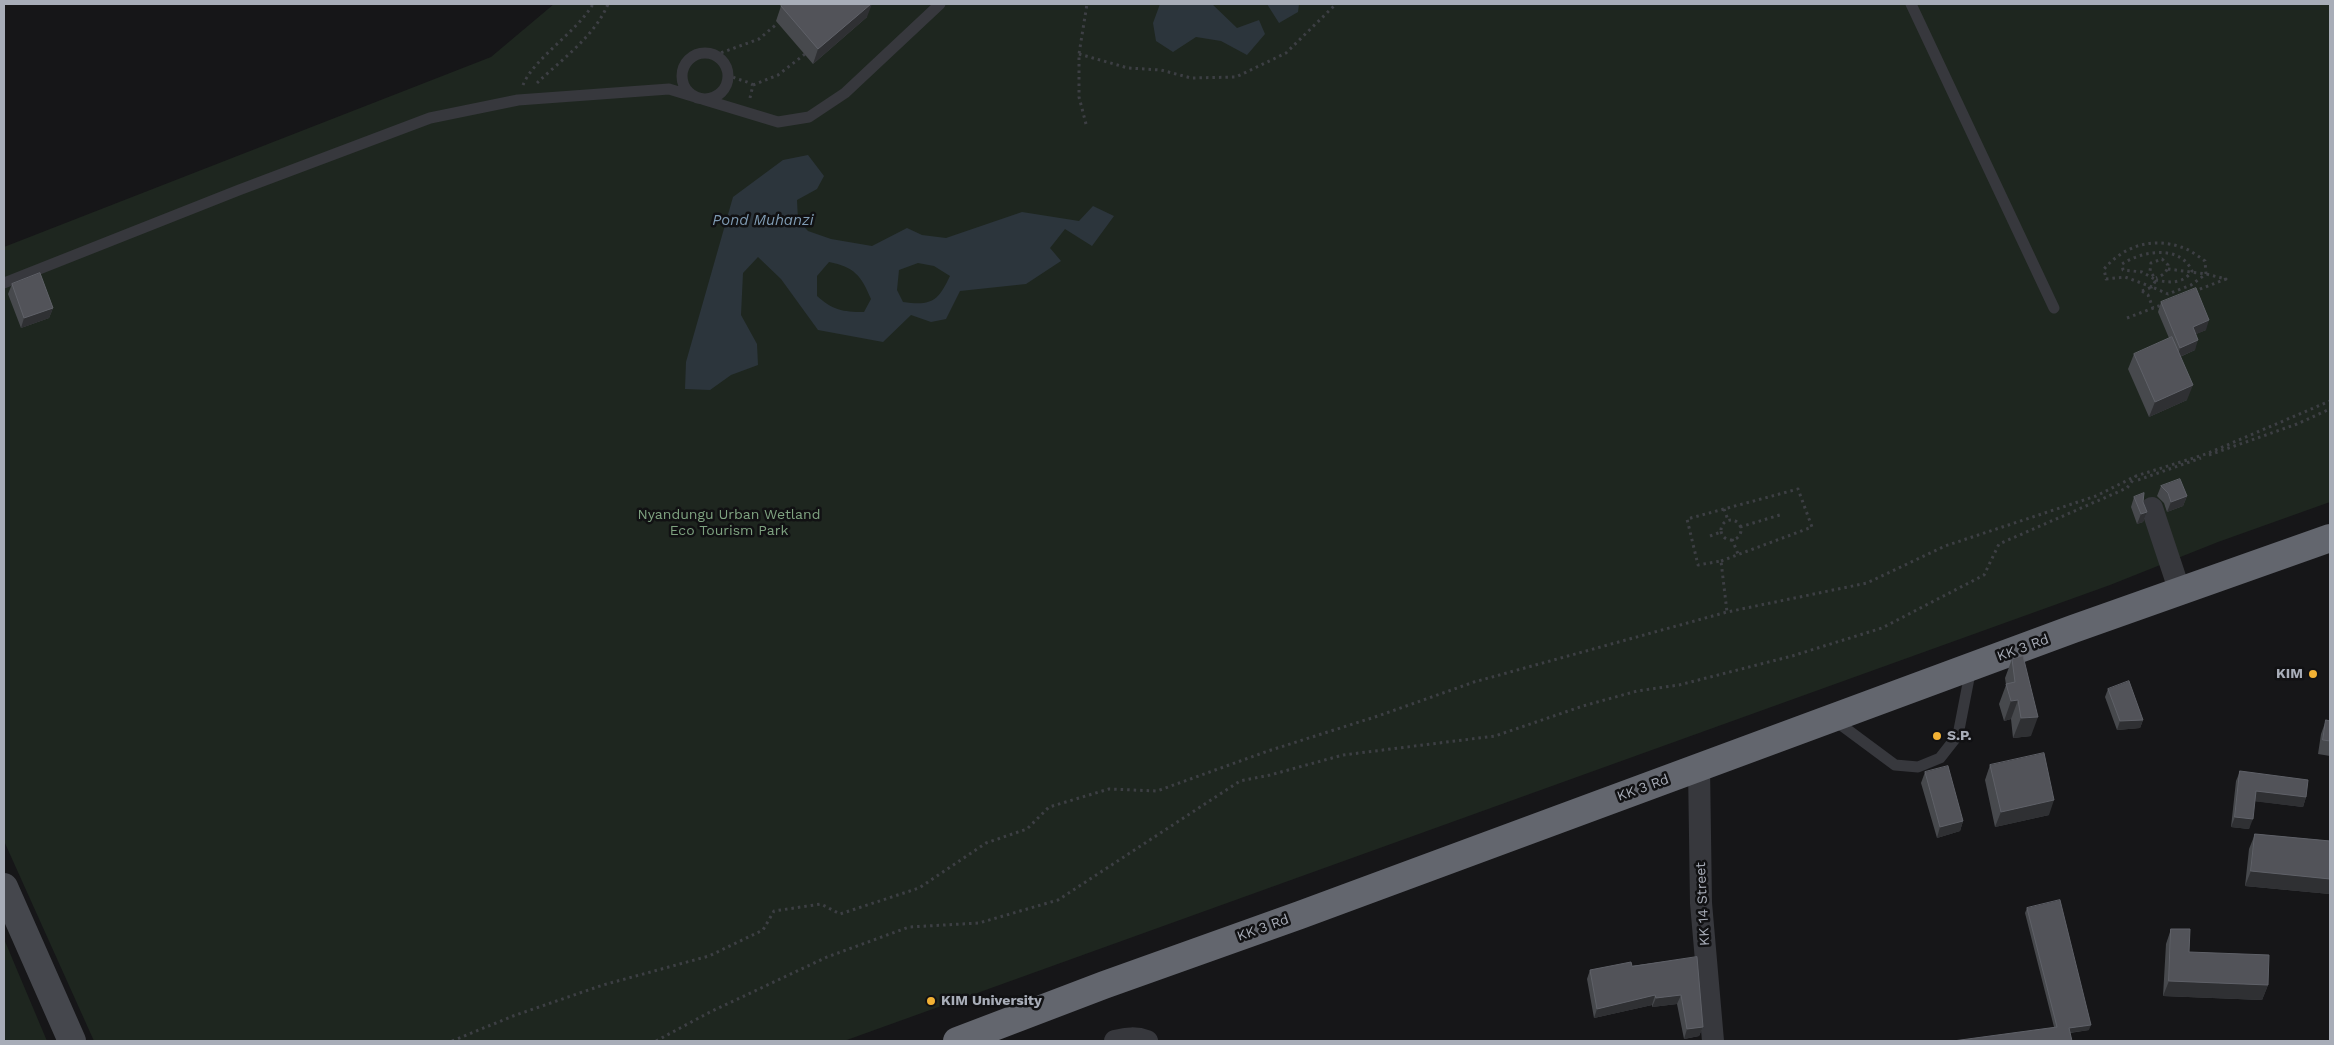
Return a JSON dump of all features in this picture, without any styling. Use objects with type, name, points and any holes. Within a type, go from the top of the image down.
[{"type":"highway","name":"KK 3 Rd","points":[[957,1041],[1104,985],[1300,915],[1831,718],[2330,538]]},
{"type":"street","points":[[2152,508],[2180,592]]},
{"type":"street","name":"KK 14 Street","points":[[1699,767],[1701,903],[1714,1041]]},
{"type":"street","points":[[4,887],[72,1041]]},
{"type":"street","points":[[1115,1041],[1125,1038],[1139,1038],[1147,1041]]},
{"type":"lane","points":[[4,283],[239,190],[430,118],[518,100],[669,89],[778,122],[809,117],[846,93],[940,4]]},
{"type":"lane","points":[[1911,4],[2054,308]]},
{"type":"lane","points":[[700,53],[715,55],[722,60],[728,73],[727,80],[720,92],[707,98],[699,98],[687,90],[682,76],[684,68],[693,56],[700,53]]},
{"type":"lane","points":[[1831,718],[1895,765],[1918,767],[1940,758],[1958,736],[1971,667]]},
{"type":"path","points":[[518,100],[524,82],[584,19],[593,4]]},
{"type":"path","points":[[518,100],[584,39],[604,13],[608,4]]},
{"type":"path","points":[[1086,124],[1079,97],[1079,54],[1087,4]]},
{"type":"path","points":[[1079,54],[1128,68],[1161,70],[1191,78],[1236,77],[1286,53],[1336,4]]},
{"type":"path","points":[[715,55],[759,39],[778,24]]},
{"type":"path","points":[[753,85],[778,75],[804,54]]},
{"type":"path","points":[[728,73],[733,79],[747,81],[753,85]]},
{"type":"path","points":[[739,110],[751,97],[753,85]]},
{"type":"path","points":[[2156,242],[2182,247],[2205,261],[2206,274],[2191,285],[2168,294],[2125,276],[2106,280],[2104,269],[2116,255],[2136,246],[2156,242]]},
{"type":"path","points":[[2155,251],[2177,256],[2189,264],[2192,272],[2187,278],[2171,283],[2156,279],[2142,272],[2123,270],[2122,264],[2135,256],[2155,251]]},
{"type":"path","points":[[2156,279],[2150,271],[2151,263],[2162,259],[2168,265],[2168,269]]},
{"type":"path","points":[[2168,269],[2206,274],[2226,279],[2189,294]]},
{"type":"path","points":[[2153,308],[2148,295],[2142,291],[2152,287],[2156,279],[2168,269]]},
{"type":"path","points":[[2127,318],[2171,301]]},
{"type":"path","points":[[452,1041],[513,1016],[602,985],[709,956],[763,930],[774,911],[821,904],[840,914],[919,888],[986,843],[1027,829],[1049,807],[1109,789],[1157,791],[1268,750],[1378,716],[1474,682],[1727,612],[1867,583],[1944,546],[2096,496],[2136,476],[2206,454],[2330,401]]},
{"type":"path","points":[[2138,480],[2297,424],[2330,409]]},
{"type":"path","points":[[656,1041],[710,1012],[827,957],[909,927],[980,923],[1058,900],[1240,781],[1270,775],[1343,755],[1495,736],[1583,706],[1637,691],[1679,685],[1792,656],[1882,628],[1984,575],[2000,544],[2127,488],[2136,476]]},
{"type":"path","points":[[1798,489],[1812,528],[1721,561],[1698,565],[1688,519],[1724,509],[1798,489]]},
{"type":"path","points":[[1724,509],[1728,520]]},
{"type":"path","points":[[1740,527],[1783,514]]},
{"type":"path","points":[[1728,520],[1734,520],[1740,527],[1740,533],[1732,539],[1726,538],[1721,532],[1723,524],[1728,520]]},
{"type":"path","points":[[1710,536],[1721,532]]},
{"type":"path","points":[[1732,539],[1738,554]]},
{"type":"path","points":[[1721,561],[1727,612]]},
{"type":"green space","name":"Nyandungu Urban Wetland Eco Tourism Park","points":[[554,4],[2330,4],[2330,502],[2218,542],[2110,585],[844,1041],[94,1041],[4,841],[4,247],[491,57]]},
{"type":"green space","points":[[4,939],[47,1041],[4,1041]]},
{"type":"water","points":[[1160,4],[1212,4],[1237,28],[1259,20],[1265,34],[1247,55],[1221,41],[1196,37],[1173,52],[1156,41],[1153,23]]},
{"type":"water","points":[[1267,4],[1299,4],[1298,12],[1279,23]]},
{"type":"water","name":"Pond Muhanzi","points":[[808,155],[824,176],[817,189],[797,200],[798,220],[808,231],[831,239],[872,246],[907,228],[922,235],[946,238],[1022,212],[1079,221],[1093,206],[1114,216],[1092,246],[1065,229],[1050,248],[1061,261],[1026,284],[960,291],[946,319],[931,322],[911,315],[883,342],[818,330],[781,279],[758,257],[743,273],[741,315],[757,344],[758,365],[731,375],[710,390],[685,389],[686,362],[733,197],[783,160]],"holes":[[[829,262],[851,270],[860,278],[871,299],[864,312],[838,309],[817,296],[817,276]],[[918,263],[934,266],[950,276],[942,291],[933,300],[921,303],[903,302],[897,290],[899,270]]]},
{"type":"building","points":[[784,4],[871,4],[818,49],[781,6]]},
{"type":"building","points":[[40,273],[53,308],[24,318],[12,284]]},
{"type":"building","points":[[2196,288],[2209,320],[2193,327],[2198,340],[2180,348],[2161,302]]},
{"type":"building","points":[[2172,337],[2193,385],[2155,402],[2134,354]]},
{"type":"building","points":[[2180,479],[2187,496],[2171,502],[2168,493],[2161,486]]},
{"type":"building","points":[[2144,493],[2143,502],[2147,512],[2141,514],[2134,497]]},
{"type":"building","points":[[2023,656],[2038,717],[2021,718],[2018,700],[2011,701],[2006,684],[2015,682],[2012,659]]},
{"type":"building","points":[[2129,681],[2143,720],[2120,721],[2108,689]]},
{"type":"building","points":[[2326,720],[2330,721],[2330,741],[2323,740]]},
{"type":"building","points":[[2044,753],[2054,800],[2001,812],[1990,765]]},
{"type":"building","points":[[1948,766],[1963,821],[1940,827],[1925,772]]},
{"type":"building","points":[[2240,771],[2308,780],[2306,797],[2256,791],[2253,819],[2235,817]]},
{"type":"building","points":[[2255,834],[2330,841],[2330,879],[2251,871]]},
{"type":"building","points":[[2060,900],[2091,1025],[2069,1028],[2072,1041],[1953,1041],[2057,1027],[2027,908]]},
{"type":"building","points":[[2171,929],[2190,929],[2189,952],[2269,955],[2268,985],[2169,981]]},
{"type":"building","points":[[1697,957],[1703,1027],[1687,1029],[1681,995],[1656,998],[1655,995],[1597,1009],[1590,970],[1631,962],[1632,966]]},
{"type":"place","name":"KIM","points":[[2313,674]]},
{"type":"place","name":"S.P.","points":[[1937,736]]},
{"type":"place","name":"KIM University","points":[[931,1001]]}]
